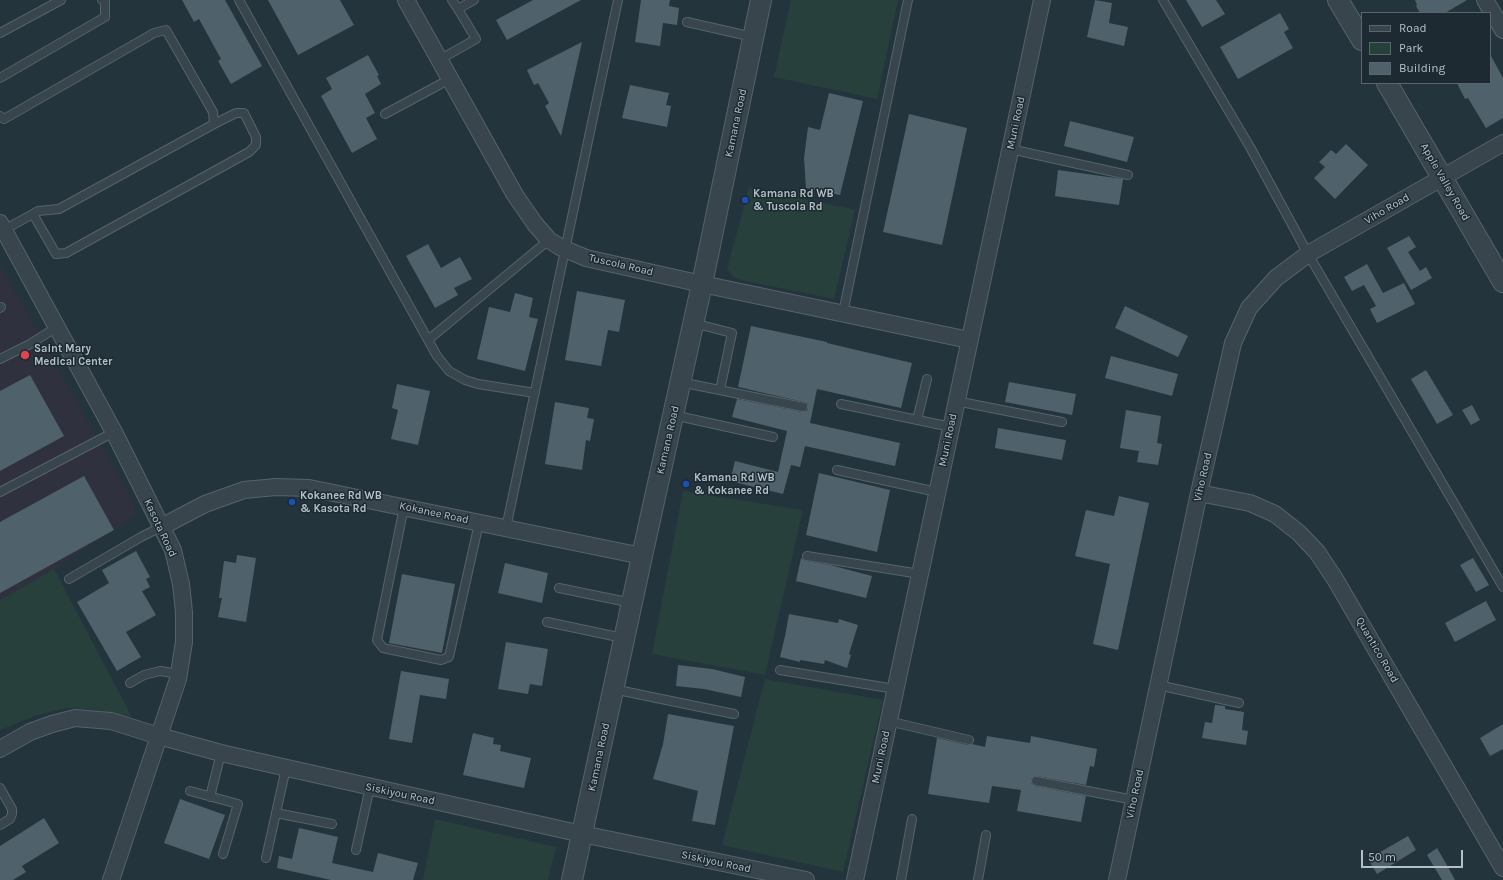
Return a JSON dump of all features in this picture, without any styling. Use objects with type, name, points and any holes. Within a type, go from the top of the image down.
[{"type":"street","name":"Tuscola Road","points":[[406,0],[515,195],[535,224],[549,240],[566,250],[586,258],[969,340]]},
{"type":"street","name":"Kamana Road","points":[[572,880],[702,284],[761,0]]},
{"type":"street","name":"Muni Road","points":[[855,880],[1042,0]]},
{"type":"street","points":[[1338,0],[1361,38]]},
{"type":"street","points":[[1486,0],[1503,30]]},
{"type":"street","name":"Apple Valley Road","points":[[1388,84],[1503,282]]},
{"type":"street","name":"Viho Road","points":[[1117,880],[1199,493],[1233,343],[1249,308],[1276,278],[1308,254],[1503,143]]},
{"type":"street","name":"Kasota Road","points":[[2,227],[114,432],[173,550],[181,584],[184,612],[184,642],[179,674],[111,880]]},
{"type":"street","name":"Kokanee Road","points":[[161,527],[205,504],[244,490],[276,487],[309,488],[642,556]]},
{"type":"street","name":"Quantico Road","points":[[1199,493],[1250,503],[1275,514],[1300,533],[1317,552],[1336,579],[1503,868]]},
{"type":"street","name":"Siskiyou Road","points":[[0,749],[30,732],[75,718],[111,721],[220,753],[582,834],[806,880]]},
{"type":"lane","points":[[0,33],[61,0]]},
{"type":"lane","points":[[0,78],[105,17],[105,1],[102,0]]},
{"type":"lane","points":[[239,0],[437,356],[449,371],[478,384],[535,393]]},
{"type":"lane","points":[[439,60],[476,39],[452,0]]},
{"type":"lane","points":[[458,9],[474,0]]},
{"type":"lane","points":[[506,528],[618,0]]},
{"type":"lane","points":[[843,313],[908,0]]},
{"type":"lane","points":[[1163,0],[1250,147],[1308,254],[1503,587]]},
{"type":"lane","points":[[687,22],[754,38]]},
{"type":"lane","points":[[0,116],[4,119],[154,33],[166,30],[213,112],[214,124]]},
{"type":"lane","points":[[385,114],[450,79]]},
{"type":"lane","points":[[2,227],[38,211],[59,209],[236,113],[244,113],[256,137],[256,145],[249,152],[66,253],[56,254],[33,214]]},
{"type":"lane","points":[[1010,149],[1128,175]]},
{"type":"lane","points":[[428,340],[549,240]]},
{"type":"lane","points":[[693,324],[732,332],[720,390]]},
{"type":"lane","points":[[0,359],[30,344],[57,327]]},
{"type":"lane","points":[[917,420],[927,379]]},
{"type":"lane","points":[[680,382],[803,407]]},
{"type":"lane","points":[[956,400],[1062,422]]},
{"type":"lane","points":[[841,404],[951,427]]},
{"type":"lane","points":[[673,415],[773,437]]},
{"type":"lane","points":[[0,492],[114,432]]},
{"type":"lane","points":[[837,470],[937,492]]},
{"type":"lane","points":[[404,507],[377,640],[383,648],[441,660],[449,657],[479,523]]},
{"type":"lane","points":[[69,579],[161,527]]},
{"type":"lane","points":[[807,556],[920,574]]},
{"type":"lane","points":[[559,588],[632,603]]},
{"type":"lane","points":[[547,622],[624,638]]},
{"type":"lane","points":[[780,670],[895,689]]},
{"type":"lane","points":[[130,683],[144,675],[160,671],[179,674]]},
{"type":"lane","points":[[1158,685],[1239,703]]},
{"type":"lane","points":[[614,689],[734,714]]},
{"type":"lane","points":[[888,721],[969,740]]},
{"type":"lane","points":[[210,797],[220,753]]},
{"type":"lane","points":[[266,858],[286,768]]},
{"type":"lane","points":[[1036,781],[1134,800]]},
{"type":"lane","points":[[356,850],[370,787]]},
{"type":"lane","points":[[0,788],[12,809],[12,814],[10,819],[0,825]]},
{"type":"lane","points":[[190,791],[238,804],[223,854]]},
{"type":"lane","points":[[276,813],[332,824]]},
{"type":"lane","points":[[901,880],[912,819]]},
{"type":"lane","points":[[978,880],[986,835]]},
{"type":"shaded area","name":"Saint Mary Medical Center","points":[[0,265],[129,494],[137,515],[54,569],[0,600]]},
{"type":"green space","points":[[791,0],[898,0],[877,99],[774,77]]},
{"type":"green space","points":[[749,187],[855,210],[834,299],[736,279],[727,269]]},
{"type":"green space","points":[[683,491],[803,510],[765,675],[652,654]]},
{"type":"green space","points":[[54,569],[132,717],[97,710],[68,708],[37,715],[0,730],[0,600]]},
{"type":"green space","points":[[765,679],[883,700],[843,872],[722,845]]},
{"type":"green space","points":[[435,819],[556,847],[548,880],[423,880]]},
{"type":"building","points":[[182,0],[225,0],[262,66],[231,84],[218,61],[221,59],[199,19],[194,22]]},
{"type":"building","points":[[268,0],[340,0],[354,25],[298,55]]},
{"type":"building","points":[[533,0],[581,0],[507,40],[496,20]]},
{"type":"building","points":[[641,0],[670,0],[669,6],[679,8],[677,25],[663,23],[660,46],[635,42]]},
{"type":"building","points":[[1095,0],[1112,3],[1109,23],[1128,27],[1124,46],[1087,37]]},
{"type":"building","points":[[1186,0],[1216,0],[1225,14],[1202,27]]},
{"type":"building","points":[[1415,0],[1467,0],[1447,12],[1419,12],[1416,6]]},
{"type":"building","points":[[1280,13],[1289,29],[1284,32],[1293,48],[1238,79],[1220,47]]},
{"type":"building","points":[[582,42],[561,136],[545,106],[549,103],[538,83],[534,85],[527,70]]},
{"type":"building","points":[[368,55],[379,75],[377,76],[381,84],[365,94],[375,113],[366,118],[377,139],[352,153],[321,96],[332,89],[326,78]]},
{"type":"building","points":[[1491,56],[1503,78],[1503,118],[1486,128],[1468,98],[1465,99],[1458,84],[1491,84]]},
{"type":"building","points":[[630,85],[669,93],[666,105],[671,106],[667,127],[622,118]]},
{"type":"building","points":[[829,93],[863,101],[840,195],[806,188],[804,158],[808,127],[820,130]]},
{"type":"building","points":[[909,114],[967,128],[942,245],[883,232]]},
{"type":"building","points":[[1070,121],[1134,137],[1127,162],[1064,146]]},
{"type":"building","points":[[1346,144],[1368,165],[1335,199],[1314,178],[1325,167],[1319,162],[1331,150],[1336,154]]},
{"type":"building","points":[[1058,170],[1123,179],[1119,205],[1055,196]]},
{"type":"building","points":[[1409,236],[1416,247],[1408,252],[1420,271],[1426,267],[1432,278],[1411,290],[1387,248]]},
{"type":"building","points":[[428,244],[441,268],[460,257],[472,279],[454,288],[458,295],[435,308],[406,256]]},
{"type":"building","points":[[1367,264],[1383,293],[1404,283],[1415,304],[1377,323],[1370,309],[1376,306],[1364,285],[1352,291],[1344,277]]},
{"type":"building","points":[[577,291],[625,300],[619,332],[608,330],[601,366],[565,360]]},
{"type":"building","points":[[515,293],[533,298],[529,317],[538,319],[525,371],[477,359],[489,307],[510,312]]},
{"type":"building","points":[[1125,306],[1188,336],[1178,357],[1115,328]]},
{"type":"building","points":[[751,326],[827,342],[912,363],[901,408],[817,389],[810,423],[900,443],[895,466],[805,446],[800,467],[791,465],[783,494],[730,481],[735,461],[778,472],[787,431],[732,417],[737,399],[802,412],[807,411],[808,408],[807,403],[804,402],[738,387]]},
{"type":"building","points":[[1111,356],[1178,374],[1172,396],[1105,378]]},
{"type":"building","points":[[1426,370],[1453,415],[1437,424],[1411,379]]},
{"type":"building","points":[[30,375],[64,436],[0,471],[0,391]]},
{"type":"building","points":[[1009,382],[1076,394],[1072,415],[1005,402]]},
{"type":"building","points":[[397,384],[430,391],[418,445],[391,439],[398,410],[392,408]]},
{"type":"building","points":[[555,402],[589,408],[587,418],[594,419],[590,441],[586,440],[582,470],[545,464]]},
{"type":"building","points":[[1472,405],[1480,420],[1471,425],[1462,410]]},
{"type":"building","points":[[1126,410],[1161,416],[1157,443],[1162,444],[1158,465],[1137,462],[1139,451],[1120,448]]},
{"type":"building","points":[[998,428],[1066,440],[1062,460],[995,448]]},
{"type":"building","points":[[819,473],[890,490],[877,552],[806,535]]},
{"type":"building","points":[[84,476],[114,530],[0,593],[0,522]]},
{"type":"building","points":[[1119,496],[1149,503],[1118,650],[1093,644],[1110,564],[1075,556],[1086,510],[1114,516]]},
{"type":"building","points":[[136,551],[150,577],[146,579],[150,587],[142,591],[156,615],[126,632],[141,657],[117,671],[77,602],[109,583],[102,570]]},
{"type":"building","points":[[237,555],[256,558],[246,622],[218,617],[222,598],[219,598],[224,561],[236,563]]},
{"type":"building","points":[[801,558],[806,561],[830,565],[872,576],[866,598],[796,581]]},
{"type":"building","points":[[1473,558],[1489,585],[1476,592],[1460,565]]},
{"type":"building","points":[[505,563],[548,573],[542,603],[498,593]]},
{"type":"building","points":[[402,574],[455,584],[442,653],[389,643]]},
{"type":"building","points":[[1486,601],[1496,620],[1455,642],[1445,623]]},
{"type":"building","points":[[789,614],[838,623],[839,619],[858,625],[849,654],[851,655],[847,668],[825,660],[824,664],[800,660],[800,662],[780,657]]},
{"type":"building","points":[[506,642],[548,649],[542,686],[530,684],[528,694],[498,689]]},
{"type":"building","points":[[678,665],[712,669],[745,677],[741,697],[704,689],[676,686]]},
{"type":"building","points":[[401,671],[449,679],[446,699],[420,695],[412,743],[389,739]]},
{"type":"building","points":[[1215,705],[1225,706],[1225,709],[1244,712],[1242,730],[1248,731],[1246,745],[1202,738],[1205,722],[1212,723]]},
{"type":"building","points":[[668,714],[734,726],[715,825],[692,821],[698,791],[653,779],[663,744]]},
{"type":"building","points":[[1503,724],[1503,749],[1490,756],[1480,738]]},
{"type":"building","points":[[473,733],[494,738],[493,744],[501,745],[500,751],[531,758],[524,788],[463,775]]},
{"type":"building","points":[[987,736],[1030,743],[1031,736],[1097,749],[1094,767],[1090,766],[1086,785],[1037,776],[1034,776],[1031,780],[1031,783],[1035,786],[1086,796],[1081,822],[1017,811],[1021,790],[992,786],[989,803],[928,794],[937,738],[985,747]]},
{"type":"building","points":[[180,799],[225,815],[209,859],[164,843]]},
{"type":"building","points":[[44,818],[59,843],[22,866],[26,872],[13,880],[0,880],[0,846]]},
{"type":"building","points":[[299,828],[338,837],[332,863],[373,872],[378,853],[418,863],[413,880],[331,880],[277,868],[279,856],[292,859]]},
{"type":"building","points":[[1408,836],[1416,850],[1377,874],[1368,859]]},
{"type":"building","points":[[1437,848],[1455,880],[1442,880],[1427,855]]},
{"type":"place","name":"Kamana Rd WB & Tuscola Rd","points":[[745,200]]},
{"type":"place","name":"Saint Mary Medical Center","points":[[25,355]]},
{"type":"place","name":"Kamana Rd WB & Kokanee Rd","points":[[686,484]]},
{"type":"place","name":"Kokanee Rd WB & Kasota Rd","points":[[292,502]]}]
